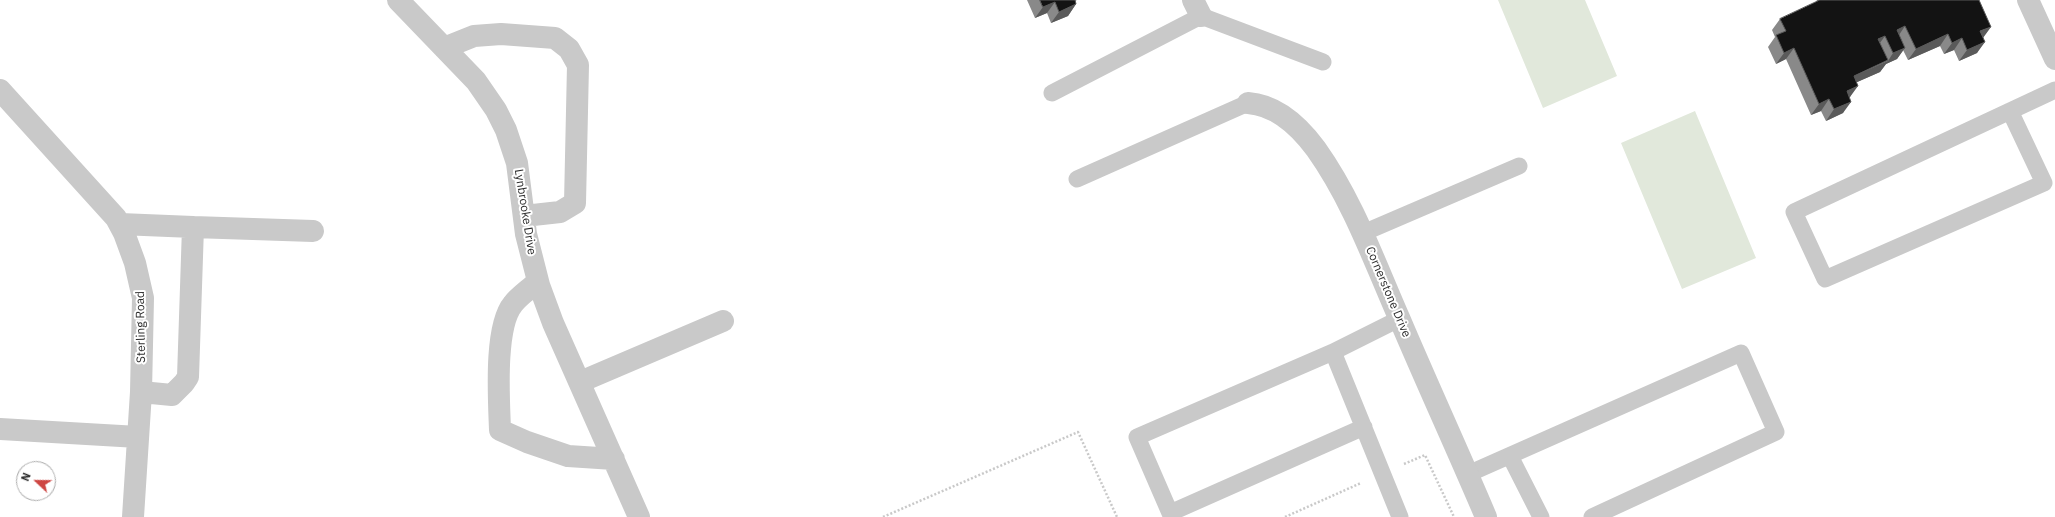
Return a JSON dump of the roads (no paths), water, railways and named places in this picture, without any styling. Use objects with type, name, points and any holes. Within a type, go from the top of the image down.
[{"type":"street","name":"Lynbrooke Drive","points":[[398,0],[476,81],[496,110],[506,130],[517,163],[526,234],[538,281],[553,323],[639,517]]},
{"type":"street","points":[[2028,0],[2055,59]]},
{"type":"street","points":[[444,48],[474,36],[494,34],[556,38],[569,50],[578,65],[575,203],[560,212],[524,216]]},
{"type":"street","name":"Sterling Road","points":[[0,90],[116,218],[120,224],[136,263],[143,298],[141,392],[134,517]]},
{"type":"street","name":"Cornerstone Drive","points":[[1248,103],[1270,108],[1285,117],[1315,148],[1343,191],[1363,233],[1486,517]]},
{"type":"street","points":[[120,224],[313,231]]},
{"type":"street","points":[[141,392],[172,395],[188,377],[193,227]]},
{"type":"street","points":[[538,281],[512,305],[503,326],[498,374],[500,430],[527,442],[568,456],[614,459]]},
{"type":"street","points":[[580,382],[723,321]]},
{"type":"street","points":[[0,429],[138,438]]},
{"type":"lane","points":[[1052,93],[1197,8],[1323,62]]},
{"type":"lane","points":[[2010,111],[2044,183],[1825,279],[1794,212],[2010,111],[2055,90]]},
{"type":"lane","points":[[1077,179],[1248,103]]},
{"type":"lane","points":[[1363,233],[1519,166]]},
{"type":"lane","points":[[1364,427],[1170,513],[1137,437],[1333,352],[1399,319]]},
{"type":"lane","points":[[1333,352],[1400,517]]},
{"type":"lane","points":[[1468,474],[1741,353],[1776,432],[1592,517]]},
{"type":"lane","points":[[1510,456],[1541,517]]}]
